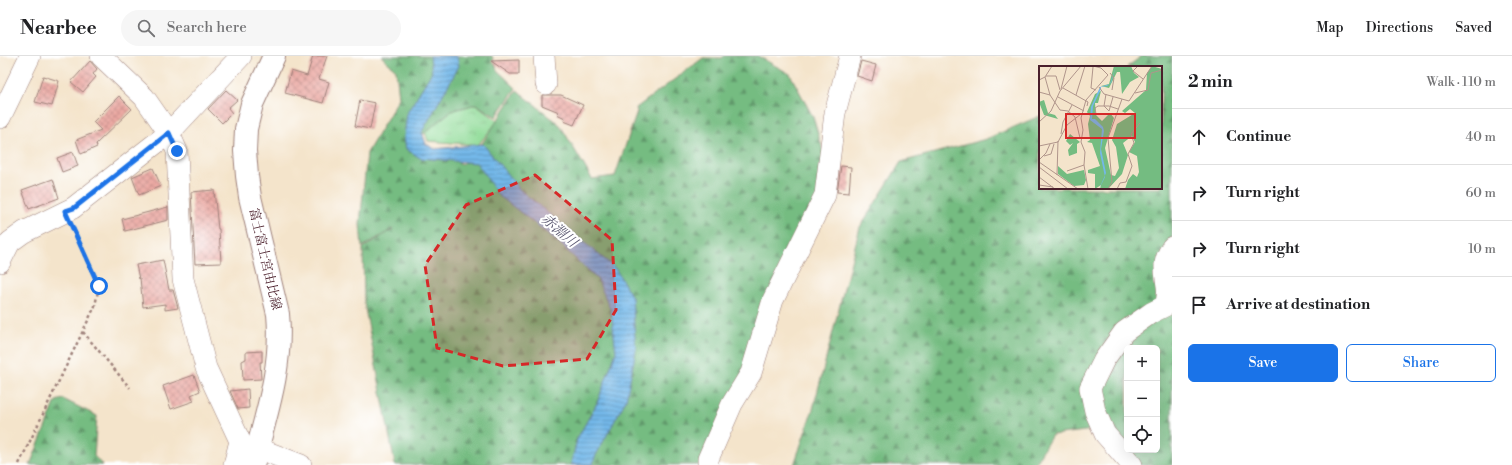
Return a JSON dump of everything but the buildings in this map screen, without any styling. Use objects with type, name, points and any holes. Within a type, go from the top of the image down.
[{"type":"main road","name":"富士富士宮由比線","points":[[255,457],[278,366],[280,330],[278,314],[247,176],[245,151],[246,129],[252,104],[274,56]]},
{"type":"street","points":[[0,118],[30,56]]},
{"type":"street","points":[[101,56],[144,97],[169,133],[177,151],[183,279],[206,368],[240,441],[234,465]]},
{"type":"street","points":[[0,262],[10,242],[24,232],[74,208],[169,133],[241,56]]},
{"type":"street","points":[[544,56],[546,84]]},
{"type":"street","points":[[708,465],[708,459],[732,404],[751,373],[773,300],[825,195],[835,113],[850,56]]},
{"type":"street","points":[[1132,465],[1106,434],[1095,411],[1090,388],[1104,360],[1124,332],[1151,313],[1165,306],[1168,296],[1168,284],[1165,264],[1172,247]]},
{"type":"street","points":[[255,457],[301,465]]},
{"type":"path","points":[[19,464],[95,306],[99,286],[65,211]]},
{"type":"path","points":[[83,332],[130,388]]},
{"type":"highlighted area","points":[[535,175],[612,240],[616,310],[587,359],[503,366],[437,348],[425,265],[466,205]]},
{"type":"green space","points":[[381,56],[492,56],[497,70],[516,88],[496,117],[476,104],[451,111],[415,141],[462,164],[474,156],[517,90],[560,125],[592,179],[615,176],[637,112],[636,108],[703,58],[722,58],[724,56],[758,56],[790,74],[813,117],[825,157],[820,206],[707,465],[395,465],[364,303],[363,248],[393,229],[362,247],[360,224],[367,153],[399,98],[396,70]]},
{"type":"green space","points":[[1142,56],[1172,56],[1172,465],[1139,465],[1129,453],[1160,453],[1160,345],[1124,345],[1124,445],[1110,428],[1052,435],[1034,465],[794,465],[813,409],[860,227],[901,162],[986,139],[1039,116],[1039,189],[1162,189],[1162,66],[1128,66]]},
{"type":"green space","points":[[476,104],[498,121],[478,145],[428,141],[425,132],[451,111]]},
{"type":"green space","points":[[63,399],[97,416],[94,456],[103,465],[30,465],[56,401]]},
{"type":"water","name":"赤淵川","points":[[430,56],[457,56],[459,66],[422,132],[426,144],[435,149],[483,144],[520,190],[615,268],[632,297],[636,350],[626,400],[595,457],[593,465],[571,465],[577,439],[597,403],[616,352],[611,311],[598,280],[555,239],[498,195],[477,163],[420,158],[406,149],[404,137],[407,113],[432,72]]},
{"type":"route","points":[[99,286],[65,211],[74,208],[169,133],[177,151]]}]
